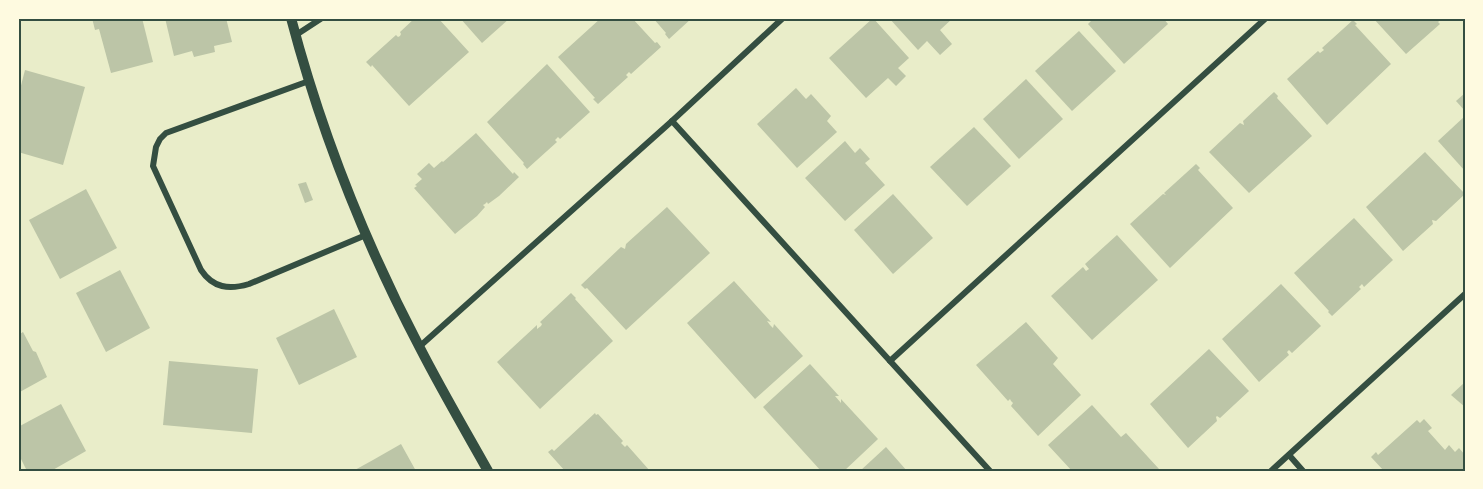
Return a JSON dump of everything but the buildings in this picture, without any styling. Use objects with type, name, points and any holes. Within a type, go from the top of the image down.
[{"type":"street","points":[[291,18],[328,138],[366,235],[419,347],[488,471]]},
{"type":"street","points":[[296,35],[322,18]]},
{"type":"street","points":[[419,347],[672,121],[783,18]]},
{"type":"street","points":[[890,362],[1266,18]]},
{"type":"street","points":[[309,81],[166,133],[159,139],[153,156],[156,176],[201,270],[206,278],[222,287],[230,288],[249,284],[366,235]]},
{"type":"street","points":[[672,121],[990,471]]},
{"type":"street","points":[[1271,471],[1465,294]]},
{"type":"street","points":[[1289,455],[1303,471]]}]
